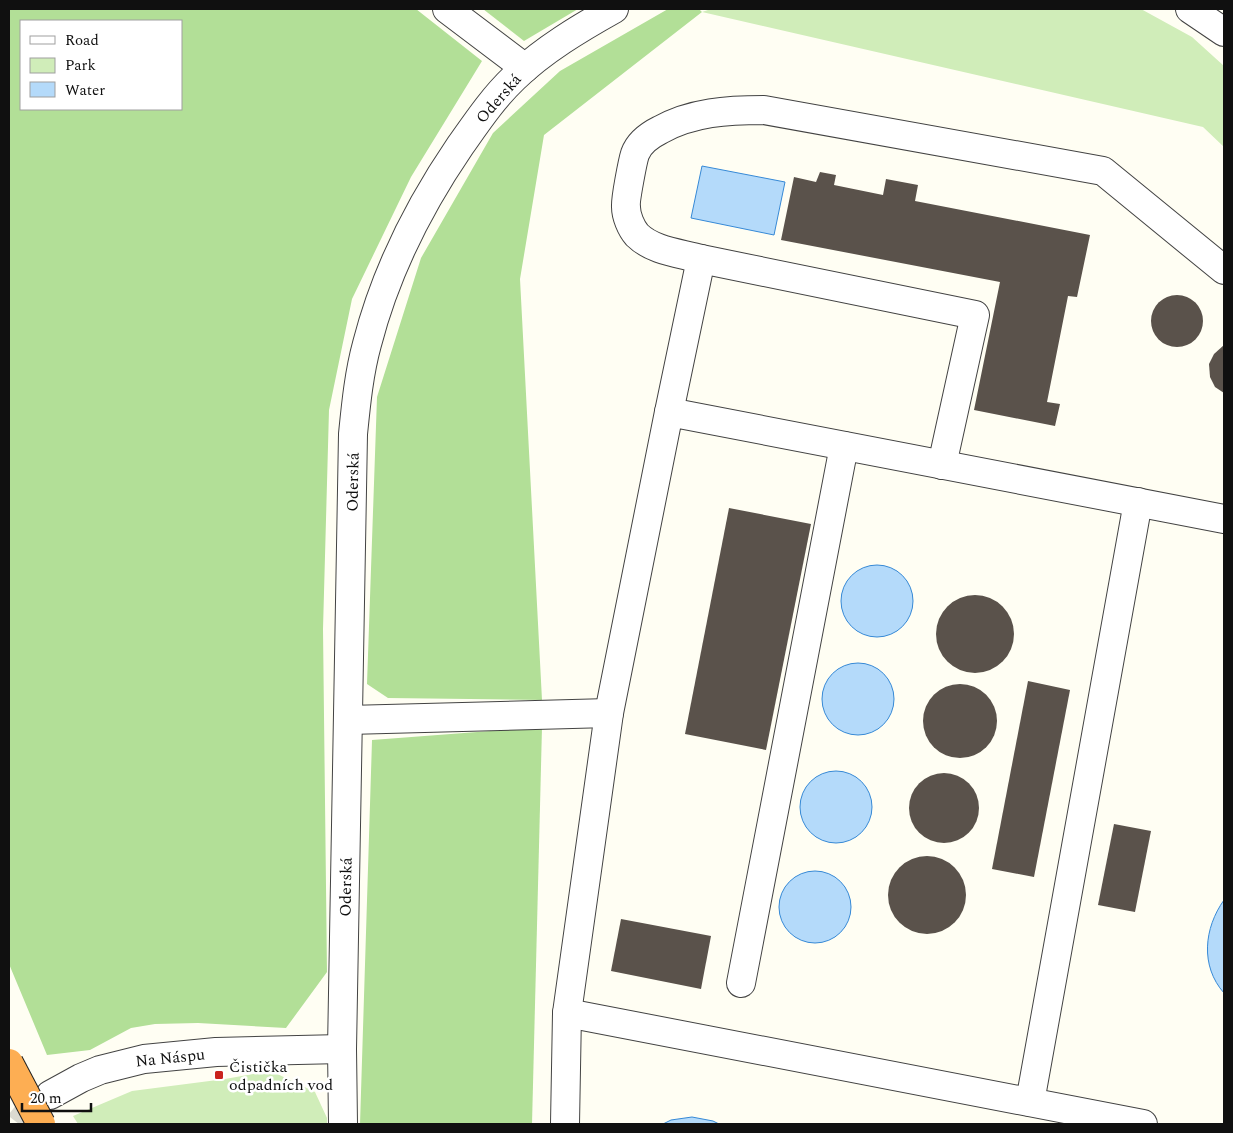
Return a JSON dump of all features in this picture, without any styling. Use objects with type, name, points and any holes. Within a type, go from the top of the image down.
[{"type":"highway","points":[[9,1063],[41,1124]]},
{"type":"street","points":[[447,9],[525,68]]},
{"type":"street","name":"Oderská","points":[[342,1049],[353,434],[366,345],[378,307],[396,263],[427,200],[442,173],[489,105],[525,68],[596,19],[614,9]]},
{"type":"street","points":[[1190,9],[1224,32]]},
{"type":"street","points":[[942,465],[975,315],[701,259],[649,244],[637,235],[631,226],[626,207],[635,154],[640,145],[659,130],[695,116],[718,112],[764,110],[1103,171],[1224,270]]},
{"type":"street","points":[[565,1124],[567,1013],[609,713],[701,259]]},
{"type":"street","points":[[670,412],[1224,519]]},
{"type":"street","points":[[741,983],[844,446]]},
{"type":"street","points":[[1030,1102],[1138,502]]},
{"type":"street","points":[[348,720],[609,713]]},
{"type":"street","points":[[567,1013],[1143,1124]]},
{"type":"street","points":[[342,1049],[343,1124]]},
{"type":"street","name":"Na Náspu","points":[[50,1095],[76,1080],[100,1070],[144,1058],[216,1052],[342,1049]]},
{"type":"green space","points":[[9,9],[416,9],[482,61],[411,177],[352,299],[329,410],[323,629],[327,972],[286,1028],[198,1023],[155,1024],[131,1028],[90,1050],[47,1055],[9,964]]},
{"type":"green space","points":[[483,9],[578,9],[524,41]]},
{"type":"green space","points":[[668,9],[699,9],[702,12],[544,135],[520,279],[542,700],[388,698],[367,684],[377,397],[421,258],[493,133],[560,71]]},
{"type":"green space","points":[[711,9],[1141,9],[1192,37],[1224,66],[1224,147],[1203,127],[702,12]]},
{"type":"green space","points":[[542,727],[532,1124],[360,1124],[372,740]]},
{"type":"green space","points":[[271,1071],[315,1092],[327,1118],[327,1124],[78,1124],[73,1116],[132,1091]]},
{"type":"water","points":[[702,166],[785,182],[774,235],[691,218]]},
{"type":"water","points":[[877,565],[891,568],[903,575],[910,587],[913,601],[910,615],[903,627],[891,634],[877,637],[863,634],[851,627],[844,615],[841,601],[844,587],[851,575],[863,568]]},
{"type":"water","points":[[858,663],[872,666],[884,673],[891,685],[894,699],[891,713],[884,725],[872,732],[858,735],[844,732],[832,725],[825,713],[822,699],[825,685],[832,673],[844,666]]},
{"type":"water","points":[[836,771],[850,774],[862,781],[869,793],[872,807],[869,821],[862,833],[850,840],[836,843],[822,840],[810,833],[803,821],[800,807],[803,793],[810,781],[822,774]]},
{"type":"water","points":[[815,871],[829,874],[841,881],[848,893],[851,907],[848,921],[841,933],[829,940],[815,943],[801,940],[789,933],[782,921],[779,907],[782,893],[789,881],[801,874]]},
{"type":"water","points":[[1224,900],[1224,993],[1211,971],[1208,947],[1212,923]]},
{"type":"water","points":[[692,1117],[719,1124],[663,1124],[671,1120]]},
{"type":"building","points":[[820,172],[836,175],[834,185],[883,195],[886,179],[918,185],[915,201],[1090,235],[1077,297],[1068,296],[1047,402],[1060,404],[1055,426],[974,410],[1000,282],[781,240],[794,177],[816,182]]},
{"type":"building","points":[[1172,295],[1182,295],[1196,302],[1203,316],[1203,326],[1196,340],[1182,347],[1172,347],[1162,343],[1155,336],[1151,326],[1151,316],[1155,306],[1162,299]]},
{"type":"building","points":[[1224,345],[1224,393],[1215,387],[1210,377],[1209,364],[1214,354]]},
{"type":"building","points":[[729,508],[811,524],[766,750],[685,734]]},
{"type":"building","points":[[975,595],[990,598],[1007,612],[1011,619],[1014,634],[1011,649],[997,666],[990,670],[975,673],[960,670],[943,656],[939,649],[936,634],[939,619],[953,602],[960,598]]},
{"type":"building","points":[[1028,681],[1070,690],[1034,877],[992,869]]},
{"type":"building","points":[[960,684],[981,690],[991,700],[997,721],[991,742],[981,752],[960,758],[939,752],[929,742],[923,721],[929,700],[939,690]]},
{"type":"building","points":[[944,773],[957,776],[969,783],[976,795],[979,808],[976,821],[969,833],[957,840],[944,843],[931,840],[919,833],[912,821],[909,808],[912,795],[919,783],[931,776]]},
{"type":"building","points":[[1114,824],[1151,831],[1135,912],[1098,905]]},
{"type":"building","points":[[927,856],[942,859],[959,873],[963,880],[966,895],[963,910],[949,927],[942,931],[927,934],[912,931],[895,917],[891,910],[888,895],[891,880],[905,863],[912,859]]},
{"type":"building","points":[[621,919],[711,936],[701,989],[611,971]]},
{"type":"tunnel","points":[[19,1124],[26,1115],[50,1095]]},
{"type":"place","name":"Čistička odpadních vod","points":[[219,1075]]}]
